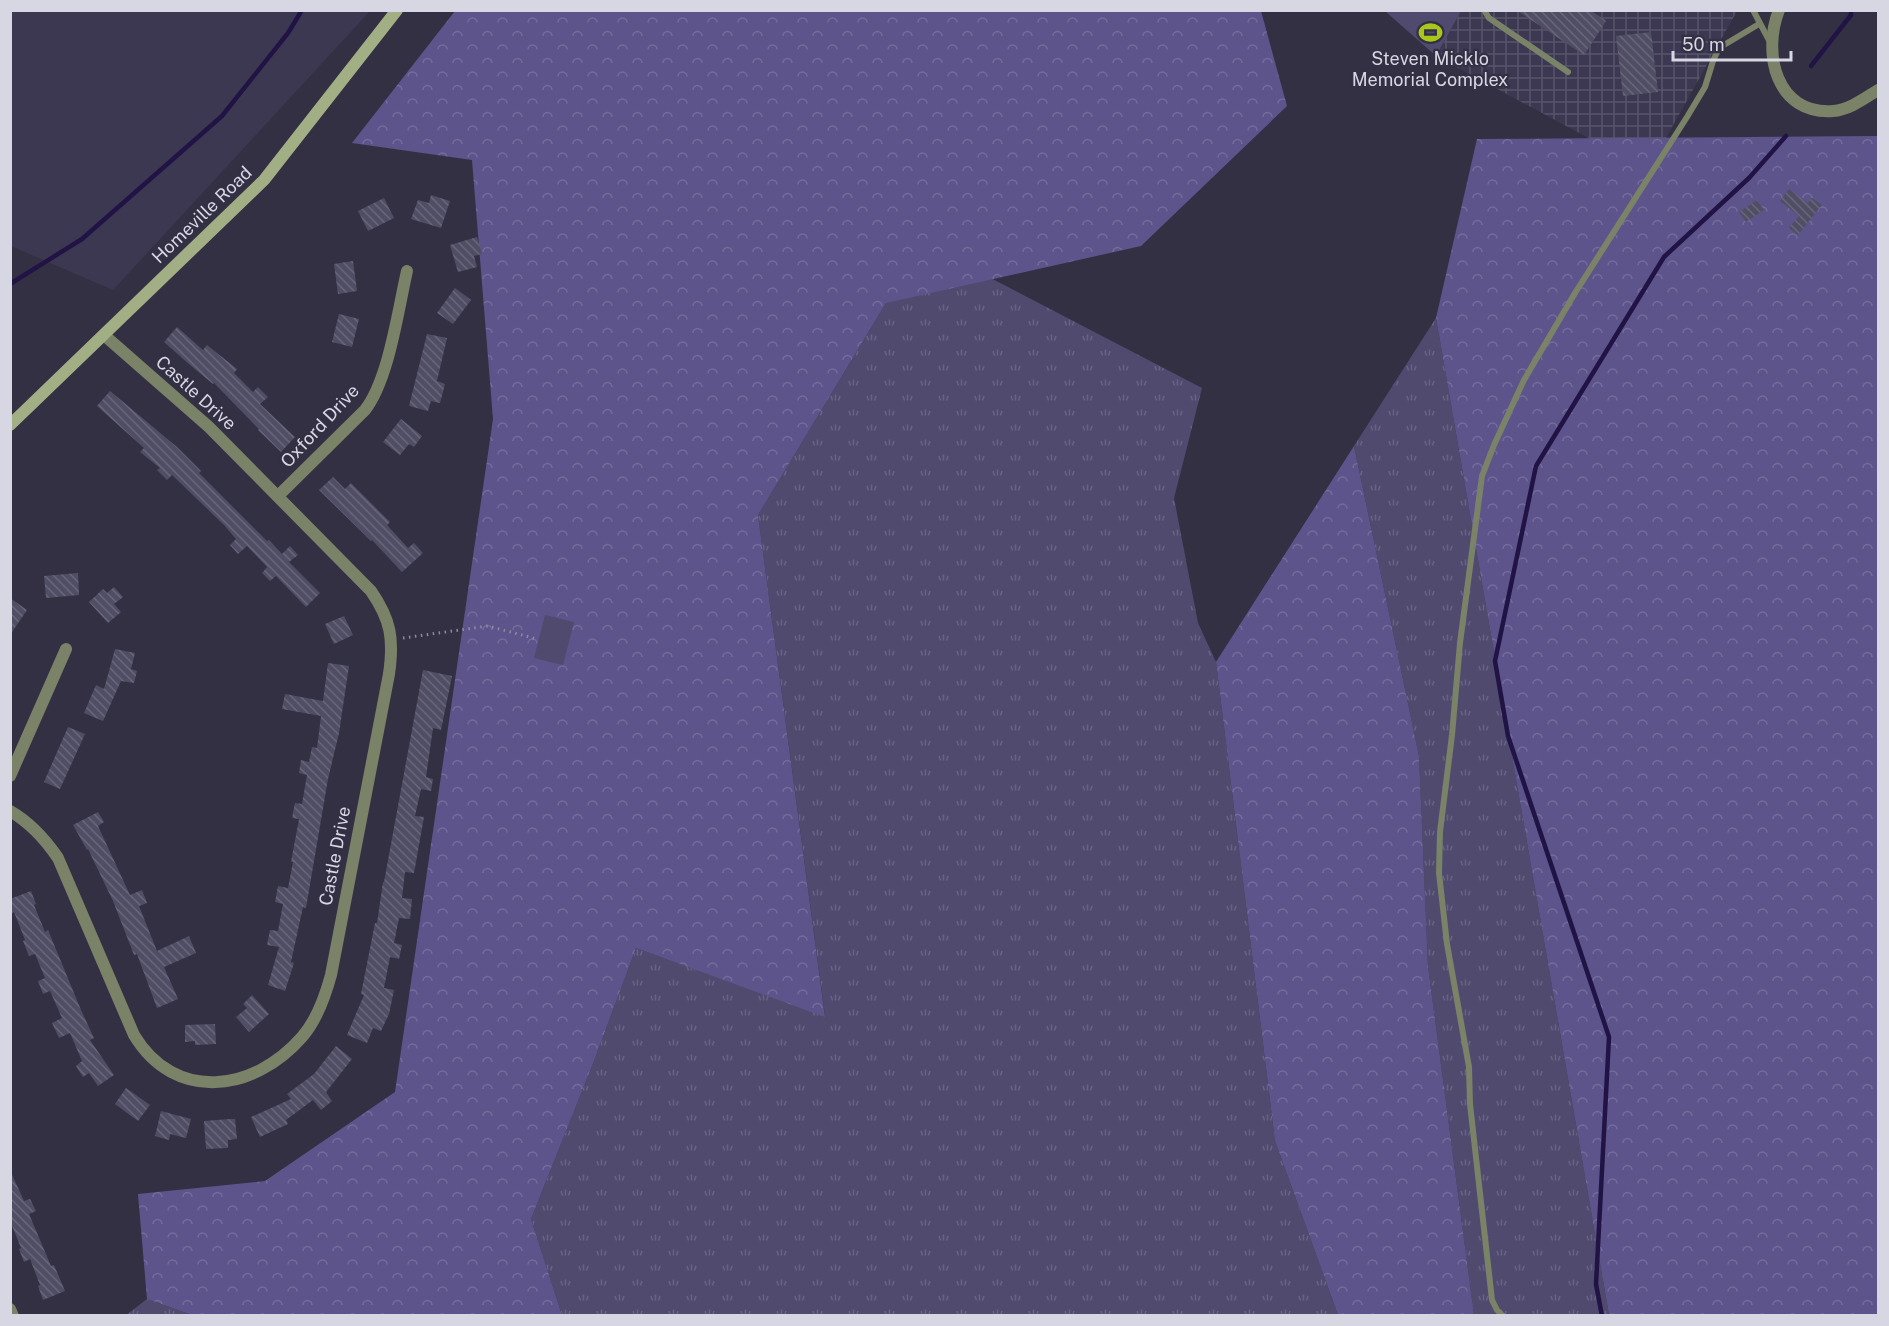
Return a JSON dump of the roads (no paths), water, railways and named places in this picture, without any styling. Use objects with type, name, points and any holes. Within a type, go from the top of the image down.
[{"type":"street","name":"Homeville Road","points":[[10,425],[264,180],[397,10]]},
{"type":"street","points":[[1779,10],[1771,45],[1776,75],[1786,93],[1798,105],[1832,112],[1849,108],[1878,90]]},
{"type":"street","name":"Oxford Drive","points":[[278,496],[365,410],[374,398],[383,371],[407,271]]},
{"type":"street","name":"Castle Drive","points":[[10,811],[41,835],[58,858],[141,1047],[164,1068],[180,1077],[196,1082],[230,1081],[252,1074],[274,1061],[302,1037],[311,1025],[327,991],[389,674],[392,639],[382,607],[371,591],[202,421],[104,335]]},
{"type":"street","points":[[10,776],[66,649]]},
{"type":"street","points":[[10,1309],[13,1316]]},
{"type":"lane","points":[[1484,10],[1490,18],[1568,72]]},
{"type":"lane","points":[[1753,10],[1771,45]]},
{"type":"lane","points":[[1503,1316],[1497,1310],[1491,1290],[1470,1104],[1468,1067],[1447,944],[1439,873],[1440,832],[1460,643],[1482,476],[1524,380],[1575,293],[1705,87],[1719,48],[1759,24]]},
{"type":"waterway","points":[[10,284],[82,239],[222,116],[288,33],[302,10]]},
{"type":"waterway","points":[[1811,66],[1851,15],[1851,10]]},
{"type":"waterway","points":[[1602,1316],[1596,1284],[1609,1037],[1508,736],[1495,661],[1536,466],[1664,257],[1749,178],[1786,136]]},
{"type":"place","name":"Steven Micklo Memorial Complex","points":[[1430,33]]}]
